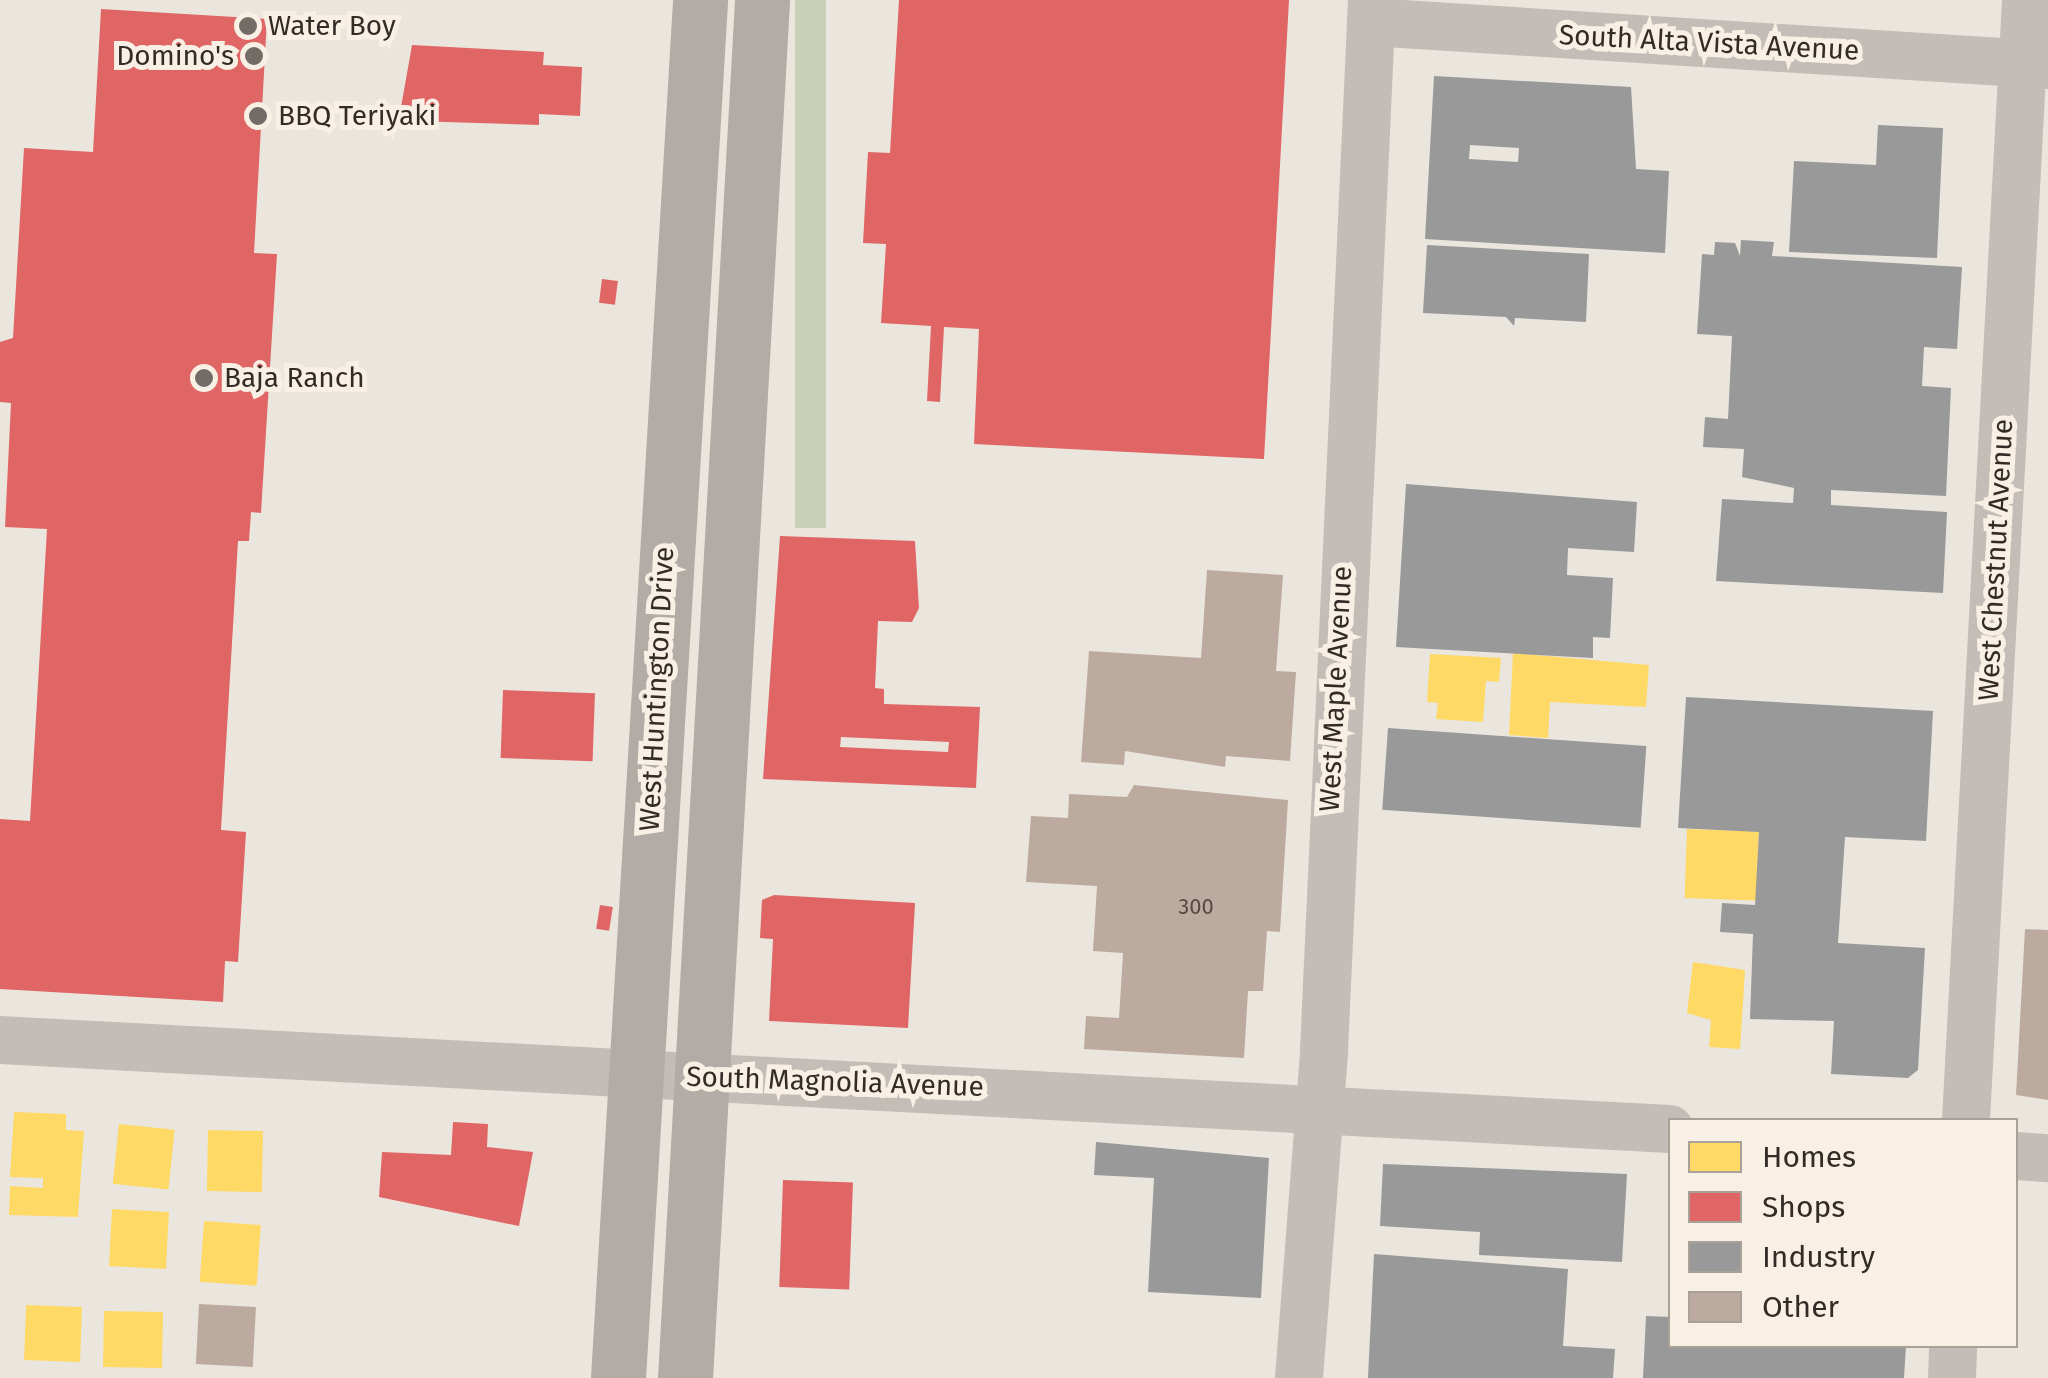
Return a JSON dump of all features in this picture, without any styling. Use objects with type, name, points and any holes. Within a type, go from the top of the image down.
[{"type":"main road","name":"West Huntington Drive","points":[[618,1378],[700,0]]},
{"type":"main road","points":[[711,0],[735,30],[728,162],[749,220]]},
{"type":"main road","points":[[685,1378],[762,0]]},
{"type":"street","name":"West Chestnut Avenue","points":[[1966,1118],[2036,64],[2026,0]]},
{"type":"street","name":"South Alta Vista Avenue","points":[[1372,11],[2036,64]]},
{"type":"street","name":"West Maple Avenue","points":[[1298,1378],[1319,1105],[1372,11]]},
{"type":"street","name":"South Magnolia Avenue","points":[[0,1040],[700,1078],[1319,1105],[1668,1129]]},
{"type":"street","points":[[2018,1156],[2048,1158]]},
{"type":"street","points":[[1952,1378],[1953,1348]]},
{"type":"green space","points":[[795,0],[826,0],[826,528],[795,528]]},
{"type":"building: Homes","points":[[1513,653],[1649,665],[1646,707],[1550,702],[1548,738],[1509,735]]},
{"type":"building: Homes","points":[[1430,654],[1501,658],[1499,682],[1486,681],[1483,722],[1436,719],[1438,703],[1427,702]]},
{"type":"building: Homes","points":[[1687,829],[1759,832],[1757,900],[1685,898]]},
{"type":"building: Homes","points":[[1693,962],[1745,970],[1740,1049],[1709,1047],[1711,1020],[1687,1013]]},
{"type":"building: Homes","points":[[14,1112],[66,1114],[66,1130],[84,1131],[78,1217],[9,1215],[10,1186],[43,1188],[43,1178],[10,1177]]},
{"type":"building: Homes","points":[[119,1124],[175,1130],[168,1190],[113,1184]]},
{"type":"building: Homes","points":[[208,1130],[263,1131],[262,1192],[207,1191]]},
{"type":"building: Homes","points":[[112,1209],[169,1212],[166,1269],[109,1266]]},
{"type":"building: Homes","points":[[204,1221],[261,1225],[257,1286],[200,1282]]},
{"type":"building: Homes","points":[[26,1305],[82,1307],[80,1362],[24,1360]]},
{"type":"building: Homes","points":[[104,1311],[163,1312],[162,1368],[103,1367]]},
{"type":"building: Shops","points":[[899,0],[1289,0],[1264,459],[974,444],[979,329],[944,327],[940,402],[927,401],[931,326],[881,323],[886,244],[863,243],[868,152],[890,153]]},
{"type":"building: Shops","points":[[101,9],[267,19],[254,253],[277,254],[261,513],[251,512],[249,541],[238,541],[221,830],[246,832],[238,962],[225,961],[223,1002],[0,989],[0,819],[30,821],[47,529],[5,527],[11,403],[0,402],[0,342],[13,338],[24,148],[93,152]]},
{"type":"building: Shops","points":[[412,45],[544,52],[543,65],[582,67],[580,116],[539,114],[539,125],[413,121],[400,113]]},
{"type":"building: Shops","points":[[602,279],[618,281],[615,305],[599,303]]},
{"type":"building: Shops","points":[[780,536],[915,541],[919,608],[912,622],[878,621],[875,688],[884,689],[884,704],[980,707],[976,788],[763,779]],"holes":[[[841,737],[949,742],[948,752],[840,747]]]},
{"type":"building: Shops","points":[[503,690],[595,693],[593,761],[501,758]]},
{"type":"building: Shops","points":[[774,895],[915,903],[908,1028],[769,1021],[773,939],[760,938],[762,900]]},
{"type":"building: Shops","points":[[600,905],[613,907],[609,931],[596,929]]},
{"type":"building: Shops","points":[[453,1122],[488,1124],[487,1147],[533,1152],[519,1226],[379,1197],[382,1152],[451,1155]]},
{"type":"building: Shops","points":[[783,1180],[853,1182],[849,1289],[779,1287]]},
{"type":"building: Industry","points":[[1434,76],[1631,87],[1636,169],[1669,171],[1665,253],[1425,239]],"holes":[[[1470,145],[1519,148],[1518,162],[1469,159]]]},
{"type":"building: Industry","points":[[1878,125],[1943,128],[1937,258],[1789,252],[1794,161],[1876,165]]},
{"type":"building: Industry","points":[[1741,240],[1774,242],[1772,256],[1962,267],[1957,349],[1924,347],[1922,386],[1951,388],[1946,496],[1831,490],[1831,505],[1947,512],[1943,593],[1716,581],[1722,499],[1793,503],[1794,488],[1742,477],[1744,449],[1703,447],[1705,417],[1728,419],[1732,336],[1697,334],[1702,254],[1714,255],[1715,242],[1735,243],[1740,256]]},
{"type":"building: Industry","points":[[1427,245],[1589,254],[1586,322],[1515,318],[1514,326],[1506,317],[1423,313]]},
{"type":"building: Industry","points":[[1406,484],[1637,502],[1634,552],[1568,548],[1567,575],[1613,578],[1610,638],[1593,637],[1593,658],[1396,647]]},
{"type":"building: Industry","points":[[1686,697],[1933,711],[1926,841],[1845,837],[1838,943],[1925,948],[1918,1070],[1908,1078],[1831,1074],[1834,1021],[1750,1019],[1753,934],[1720,932],[1722,903],[1755,905],[1759,832],[1678,828]]},
{"type":"building: Industry","points":[[1388,728],[1646,746],[1641,828],[1382,810]]},
{"type":"building: Industry","points":[[1096,1142],[1269,1158],[1261,1298],[1148,1292],[1154,1178],[1094,1175]]},
{"type":"building: Industry","points":[[1383,1164],[1627,1174],[1622,1262],[1479,1255],[1480,1232],[1380,1226]]},
{"type":"building: Industry","points":[[1374,1254],[1568,1269],[1563,1346],[1615,1349],[1613,1378],[1368,1378]]},
{"type":"building: Industry","points":[[1646,1316],[1668,1317],[1668,1348],[1906,1348],[1904,1378],[1643,1378]]},
{"type":"building: Other","points":[[1207,570],[1283,575],[1276,671],[1296,672],[1290,761],[1226,756],[1225,767],[1125,751],[1124,765],[1081,762],[1089,651],[1201,658]]},
{"type":"building: Other","points":[[1134,785],[1288,800],[1280,932],[1267,931],[1263,991],[1248,991],[1244,1058],[1084,1049],[1086,1016],[1119,1018],[1123,953],[1093,951],[1097,886],[1026,882],[1031,816],[1068,818],[1069,794],[1127,797]]},
{"type":"building: Other","points":[[2025,929],[2048,930],[2048,1100],[2016,1095]]},
{"type":"building: Other","points":[[199,1304],[256,1307],[253,1367],[196,1364]]},
{"type":"place","name":"Water Boy","points":[[248,26]]},
{"type":"place","name":"Domino's","points":[[254,56]]},
{"type":"place","name":"BBQ Teriyaki","points":[[258,116]]},
{"type":"place","name":"Baja Ranch","points":[[204,378]]}]
